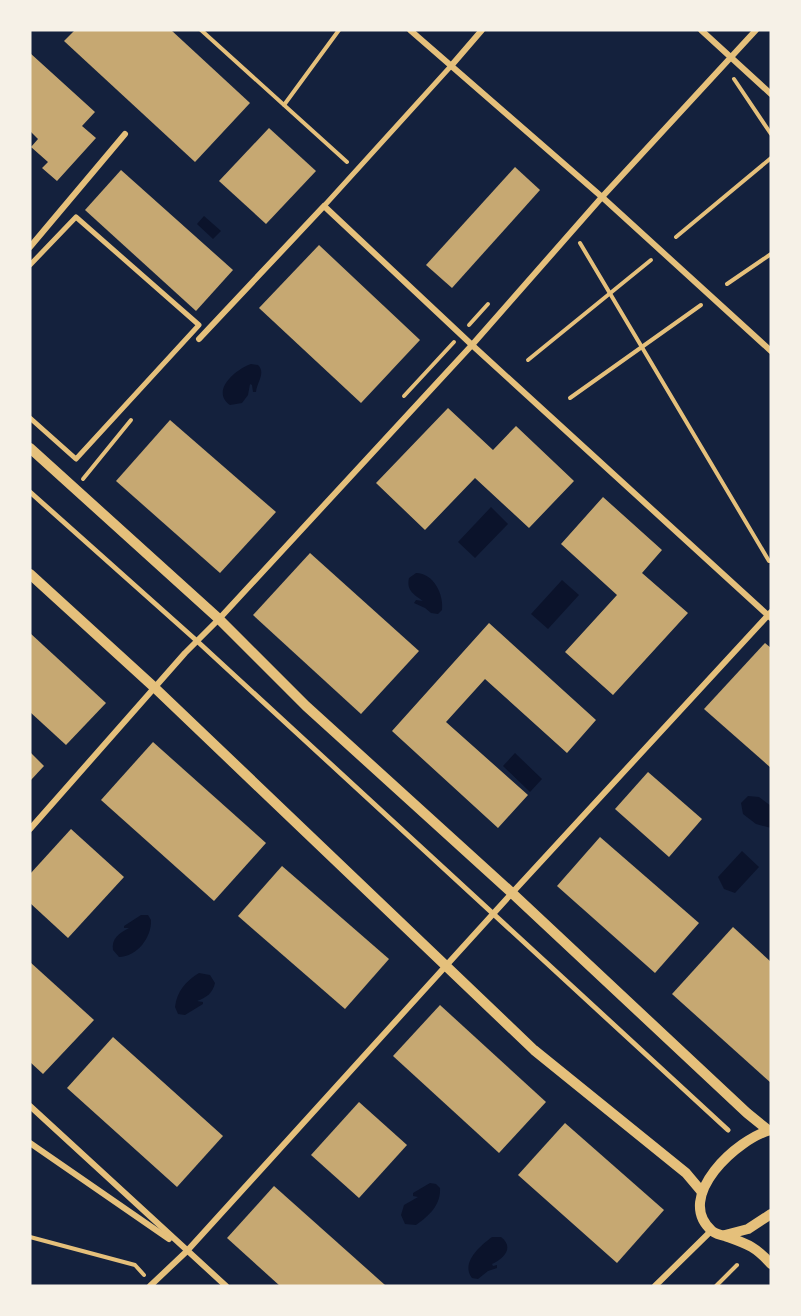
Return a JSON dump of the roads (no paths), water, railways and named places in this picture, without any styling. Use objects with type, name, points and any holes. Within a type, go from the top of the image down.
[{"type":"street","points":[[410,30],[602,197],[771,351]]},
{"type":"street","points":[[199,339],[358,169],[482,30]]},
{"type":"street","points":[[701,30],[771,94]]},
{"type":"street","points":[[30,829],[197,641],[472,345],[602,197],[756,30]]},
{"type":"street","points":[[30,247],[125,134]]},
{"type":"street","points":[[151,1285],[187,1251],[512,893],[770,615],[472,345],[324,206]]},
{"type":"street","points":[[30,265],[76,216],[200,325],[76,459],[30,418]]},
{"type":"street","points":[[30,448],[219,619],[306,706],[512,893],[747,1113],[769,1130],[752,1138],[726,1158],[716,1169],[702,1192],[700,1203],[701,1214],[717,1233],[757,1249],[771,1264]]},
{"type":"street","points":[[30,492],[197,641],[728,1130]]},
{"type":"street","points":[[30,574],[155,688],[534,1050],[686,1173],[702,1192]]},
{"type":"street","points":[[30,1106],[226,1286]]},
{"type":"street","points":[[30,1143],[187,1251]]},
{"type":"street","points":[[655,1286],[717,1233],[748,1229],[771,1214]]},
{"type":"water","points":[[204,216],[221,231],[213,239],[197,224]]},
{"type":"water","points":[[251,364],[258,365],[261,371],[256,392],[253,392],[250,384],[248,395],[242,403],[230,405],[223,393],[227,381],[232,375]]},
{"type":"water","points":[[491,507],[508,524],[475,558],[458,542]]},
{"type":"water","points":[[416,573],[428,577],[436,586],[442,604],[442,610],[438,614],[431,613],[414,603],[416,600],[423,601],[412,592],[408,582],[409,578]]},
{"type":"water","points":[[562,580],[579,595],[548,629],[531,614]]},
{"type":"water","points":[[515,753],[542,779],[530,792],[503,766]]},
{"type":"water","points":[[748,796],[759,797],[771,806],[771,828],[756,824],[743,814],[741,803]]},
{"type":"water","points":[[742,851],[759,867],[735,893],[724,889],[718,877]]},
{"type":"water","points":[[141,915],[148,915],[151,920],[146,939],[132,954],[119,957],[113,950],[115,940],[119,934],[129,928],[124,928],[124,926]]},
{"type":"water","points":[[199,973],[210,975],[215,983],[213,990],[206,997],[197,1001],[203,1004],[185,1015],[178,1014],[175,1007],[180,991],[190,979]]},
{"type":"water","points":[[430,1183],[440,1188],[436,1205],[430,1214],[416,1225],[405,1224],[401,1215],[404,1205],[418,1197],[413,1196],[413,1193]]},
{"type":"water","points":[[492,1237],[501,1237],[505,1241],[506,1252],[501,1259],[492,1264],[497,1265],[497,1268],[488,1271],[478,1279],[472,1278],[469,1272],[470,1261],[473,1255]]}]
